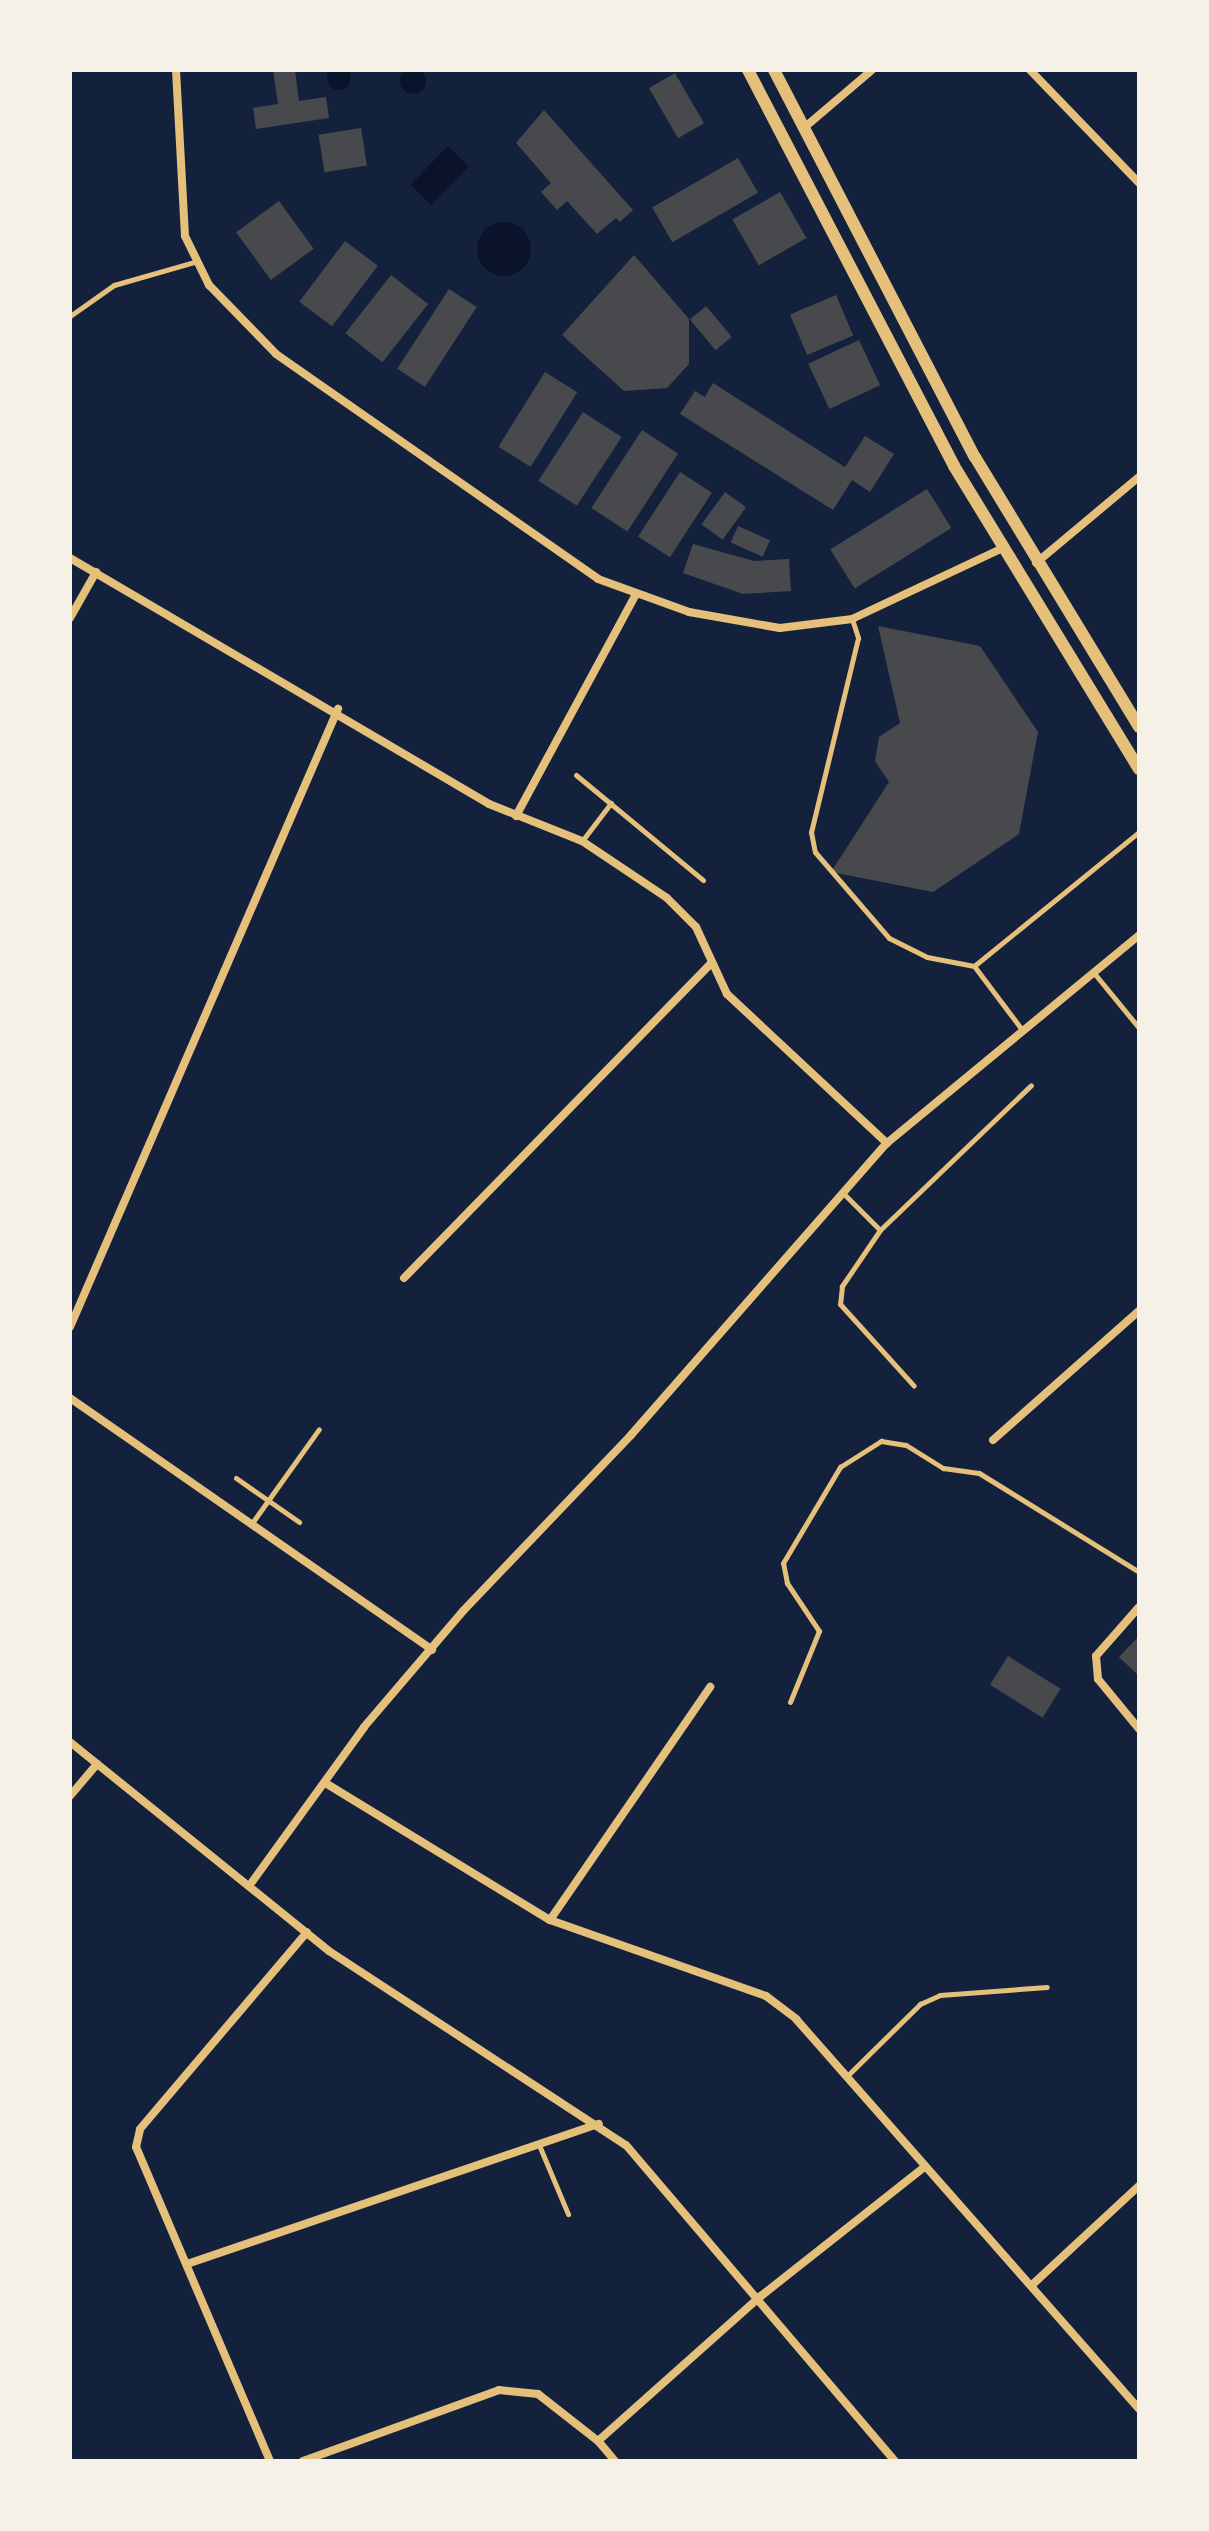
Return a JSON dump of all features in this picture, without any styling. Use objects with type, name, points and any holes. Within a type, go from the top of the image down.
[{"type":"street","points":[[176,70],[176,180],[194,262],[243,325],[276,354],[598,579],[635,596],[780,628],[852,619],[1001,549]]},
{"type":"street","points":[[748,70],[1001,549],[1139,769]]},
{"type":"street","points":[[774,70],[1035,564],[1139,727]]},
{"type":"street","points":[[805,127],[872,70]]},
{"type":"street","points":[[1030,70],[1139,183]]},
{"type":"street","points":[[1035,564],[1139,477]]},
{"type":"street","points":[[70,558],[338,709],[516,816],[582,841],[667,898],[696,927],[727,994],[887,1143]]},
{"type":"street","points":[[70,618],[96,572]]},
{"type":"street","points":[[516,816],[635,596]]},
{"type":"street","points":[[70,1327],[338,709]]},
{"type":"street","points":[[252,1882],[327,1784],[364,1727],[887,1143],[1139,935]]},
{"type":"street","points":[[404,1278],[711,963]]},
{"type":"street","points":[[993,1440],[1139,1311]]},
{"type":"street","points":[[70,1398],[432,1650]]},
{"type":"street","points":[[1139,1607],[1096,1656],[1098,1679],[1139,1729]]},
{"type":"street","points":[[550,1920],[710,1687]]},
{"type":"street","points":[[70,1742],[252,1882],[307,1932],[399,2002],[599,2124],[761,2296],[895,2461]]},
{"type":"street","points":[[70,1796],[97,1764]]},
{"type":"street","points":[[327,1784],[550,1920],[766,1996],[847,2076],[923,2168],[1033,2284],[1139,2409]]},
{"type":"street","points":[[270,2461],[136,2147],[140,2129],[307,1932]]},
{"type":"street","points":[[187,2264],[599,2124]]},
{"type":"street","points":[[598,2441],[761,2296],[923,2168]]},
{"type":"street","points":[[1033,2284],[1139,2186]]},
{"type":"street","points":[[303,2461],[499,2390],[538,2394],[598,2441],[615,2461]]},
{"type":"lane","points":[[70,316],[114,285],[194,262]]},
{"type":"lane","points":[[852,619],[858,638],[811,832],[815,852],[889,938],[927,957],[974,966],[1024,1032]]},
{"type":"lane","points":[[576,775],[703,880]]},
{"type":"lane","points":[[582,841],[611,803]]},
{"type":"lane","points":[[974,966],[1139,832]]},
{"type":"lane","points":[[1094,973],[1139,1028]]},
{"type":"lane","points":[[914,1386],[840,1304],[842,1286],[880,1230],[1031,1085]]},
{"type":"lane","points":[[842,1192],[880,1230]]},
{"type":"lane","points":[[251,1524],[319,1429]]},
{"type":"lane","points":[[790,1702],[819,1631],[787,1583],[783,1563],[840,1467],[881,1441],[906,1445],[943,1468],[979,1473],[1139,1572]]},
{"type":"lane","points":[[236,1478],[299,1522]]},
{"type":"lane","points":[[847,2076],[920,2004],[940,1995],[1047,1987]]},
{"type":"lane","points":[[539,2145],[568,2214]]},
{"type":"water","points":[[339,66],[347,70],[351,78],[347,86],[339,90],[331,86],[327,78],[331,70]]},
{"type":"water","points":[[413,68],[422,72],[426,81],[422,90],[413,94],[404,90],[400,81],[404,72]]},
{"type":"water","points":[[448,146],[469,166],[431,205],[410,185]]},
{"type":"water","points":[[504,222],[523,230],[531,249],[523,268],[504,276],[485,268],[477,249],[485,230]]},
{"type":"building","points":[[273,70],[295,70],[299,101],[326,97],[329,118],[256,129],[253,108],[278,104]]},
{"type":"building","points":[[675,73],[704,123],[678,138],[649,88]]},
{"type":"building","points":[[544,110],[633,210],[620,222],[616,218],[597,234],[567,201],[557,210],[541,192],[551,183],[516,143]]},
{"type":"building","points":[[361,128],[367,166],[324,172],[319,135]]},
{"type":"building","points":[[738,158],[758,193],[672,242],[652,208]]},
{"type":"building","points":[[780,192],[806,238],[759,265],[732,220]]},
{"type":"building","points":[[279,201],[314,249],[271,280],[236,232]]},
{"type":"building","points":[[345,241],[378,266],[332,326],[299,302]]},
{"type":"building","points":[[634,255],[689,319],[689,364],[667,388],[624,391],[562,335]]},
{"type":"building","points":[[391,275],[428,304],[382,362],[345,333]]},
{"type":"building","points":[[449,289],[477,307],[425,387],[397,369]]},
{"type":"building","points":[[836,295],[853,336],[807,355],[790,315]]},
{"type":"building","points":[[706,306],[732,337],[716,350],[690,319]]},
{"type":"building","points":[[859,340],[880,385],[829,409],[808,364]]},
{"type":"building","points":[[545,372],[577,392],[531,467],[498,447]]},
{"type":"building","points":[[713,383],[845,467],[865,436],[894,454],[870,492],[852,480],[833,510],[680,414],[695,391],[705,397]]},
{"type":"building","points":[[583,412],[622,437],[577,506],[538,481]]},
{"type":"building","points":[[642,430],[678,453],[627,531],[591,508]]},
{"type":"building","points":[[680,472],[712,493],[670,557],[638,537]]},
{"type":"building","points":[[927,489],[951,528],[855,588],[830,549]]},
{"type":"building","points":[[725,492],[746,507],[723,540],[701,524]]},
{"type":"building","points":[[738,526],[770,540],[763,557],[731,542]]},
{"type":"building","points":[[693,544],[754,561],[789,559],[791,591],[743,594],[683,573]]},
{"type":"building","points":[[878,626],[980,646],[1038,732],[1019,834],[933,892],[831,872],[889,782],[875,761],[879,737],[900,723]]},
{"type":"building","points":[[1139,1636],[1139,1676],[1119,1657]]},
{"type":"building","points":[[1008,1656],[1061,1689],[1043,1718],[990,1685]]}]
